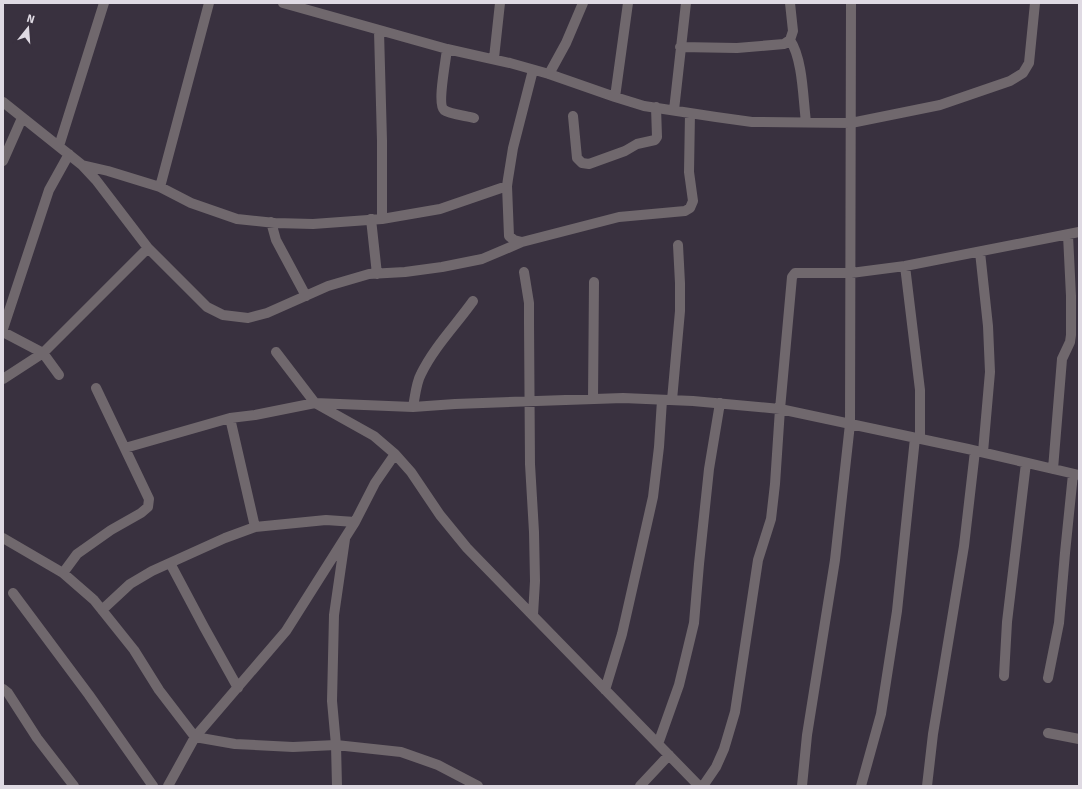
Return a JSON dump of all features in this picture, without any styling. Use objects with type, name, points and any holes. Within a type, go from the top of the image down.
[{"type":"street","points":[[59,146],[104,3]]},
{"type":"street","points":[[160,188],[209,3]]},
{"type":"street","points":[[283,3],[447,49],[494,58],[549,74],[644,106],[752,122],[851,123],[940,105],[1010,81],[1023,73],[1029,63],[1035,3]]},
{"type":"street","points":[[494,58],[500,3]]},
{"type":"street","points":[[549,74],[566,44],[583,3]]},
{"type":"street","points":[[615,97],[628,3]]},
{"type":"street","points":[[674,110],[686,3]]},
{"type":"street","points":[[680,47],[737,48],[784,44],[790,40],[792,31],[790,3]]},
{"type":"street","points":[[802,786],[807,735],[835,560],[850,424],[851,3]]},
{"type":"street","points":[[377,274],[377,219],[382,141],[380,31]]},
{"type":"street","points":[[790,40],[794,46],[798,60],[806,122]]},
{"type":"street","points":[[447,49],[441,106],[446,112],[474,118]]},
{"type":"street","points":[[522,242],[514,240],[509,236],[507,186],[513,148],[533,70]]},
{"type":"street","points":[[3,102],[82,165],[96,180],[148,248],[207,307],[223,315],[248,318],[267,313],[328,286],[369,274],[442,267],[482,259],[522,242],[619,217],[685,211],[690,208],[693,201],[689,172],[690,113]]},
{"type":"street","points":[[573,116],[577,158],[582,163],[590,164],[625,151],[637,144],[655,140],[657,137],[656,108]]},
{"type":"street","points":[[3,161],[22,118]]},
{"type":"street","points":[[59,375],[43,354],[3,330],[49,190],[69,154]]},
{"type":"street","points":[[82,165],[108,171],[160,188],[191,203],[237,218],[271,222],[313,224],[377,219],[440,209],[507,186]]},
{"type":"street","points":[[271,222],[276,240],[306,296]]},
{"type":"street","points":[[703,786],[716,767],[724,748],[735,712],[758,560],[771,519],[792,277],[795,273],[851,272],[905,266],[1079,232]]},
{"type":"street","points":[[1053,469],[1062,359],[1071,335],[1068,235]]},
{"type":"street","points":[[605,690],[622,634],[653,497],[659,447],[680,311],[678,245]]},
{"type":"street","points":[[3,379],[43,354],[148,248]]},
{"type":"street","points":[[927,786],[933,734],[979,451],[990,372],[988,326],[980,252]]},
{"type":"street","points":[[861,786],[881,714],[896,618],[917,438],[920,390],[905,266]]},
{"type":"street","points":[[524,272],[529,303],[530,464],[535,581],[533,615]]},
{"type":"street","points":[[593,399],[594,282]]},
{"type":"street","points":[[413,407],[420,375],[440,342],[462,317],[473,301]]},
{"type":"street","points":[[276,352],[315,403],[374,436],[396,454],[411,472],[440,515],[467,548],[699,786]]},
{"type":"street","points":[[63,573],[77,554],[111,530],[141,513],[148,507],[149,499],[96,388]]},
{"type":"street","points":[[125,448],[230,418],[254,415],[315,403],[413,407],[593,399],[667,400],[720,403],[780,409],[1026,462],[1076,475],[1064,553],[1059,623],[1048,678]]},
{"type":"street","points":[[658,744],[679,685],[694,623],[709,469],[720,403]]},
{"type":"street","points":[[230,418],[255,527]]},
{"type":"street","points":[[168,786],[195,738],[286,631],[355,522],[375,483],[396,454]]},
{"type":"street","points":[[1004,676],[1007,622],[1026,462]]},
{"type":"street","points":[[102,610],[130,584],[152,571],[225,538],[255,527],[326,520],[355,522]]},
{"type":"street","points":[[337,786],[336,746],[332,701],[334,615],[346,536]]},
{"type":"street","points":[[3,538],[63,573],[94,600],[134,650],[159,690],[195,738],[235,744],[293,747],[336,746],[401,752],[438,765],[478,786]]},
{"type":"street","points":[[170,563],[238,688]]},
{"type":"street","points":[[13,593],[89,694],[153,786]]},
{"type":"street","points":[[3,689],[8,693],[37,738],[74,786]]},
{"type":"street","points":[[1048,733],[1079,739]]},
{"type":"street","points":[[640,786],[669,755]]}]
